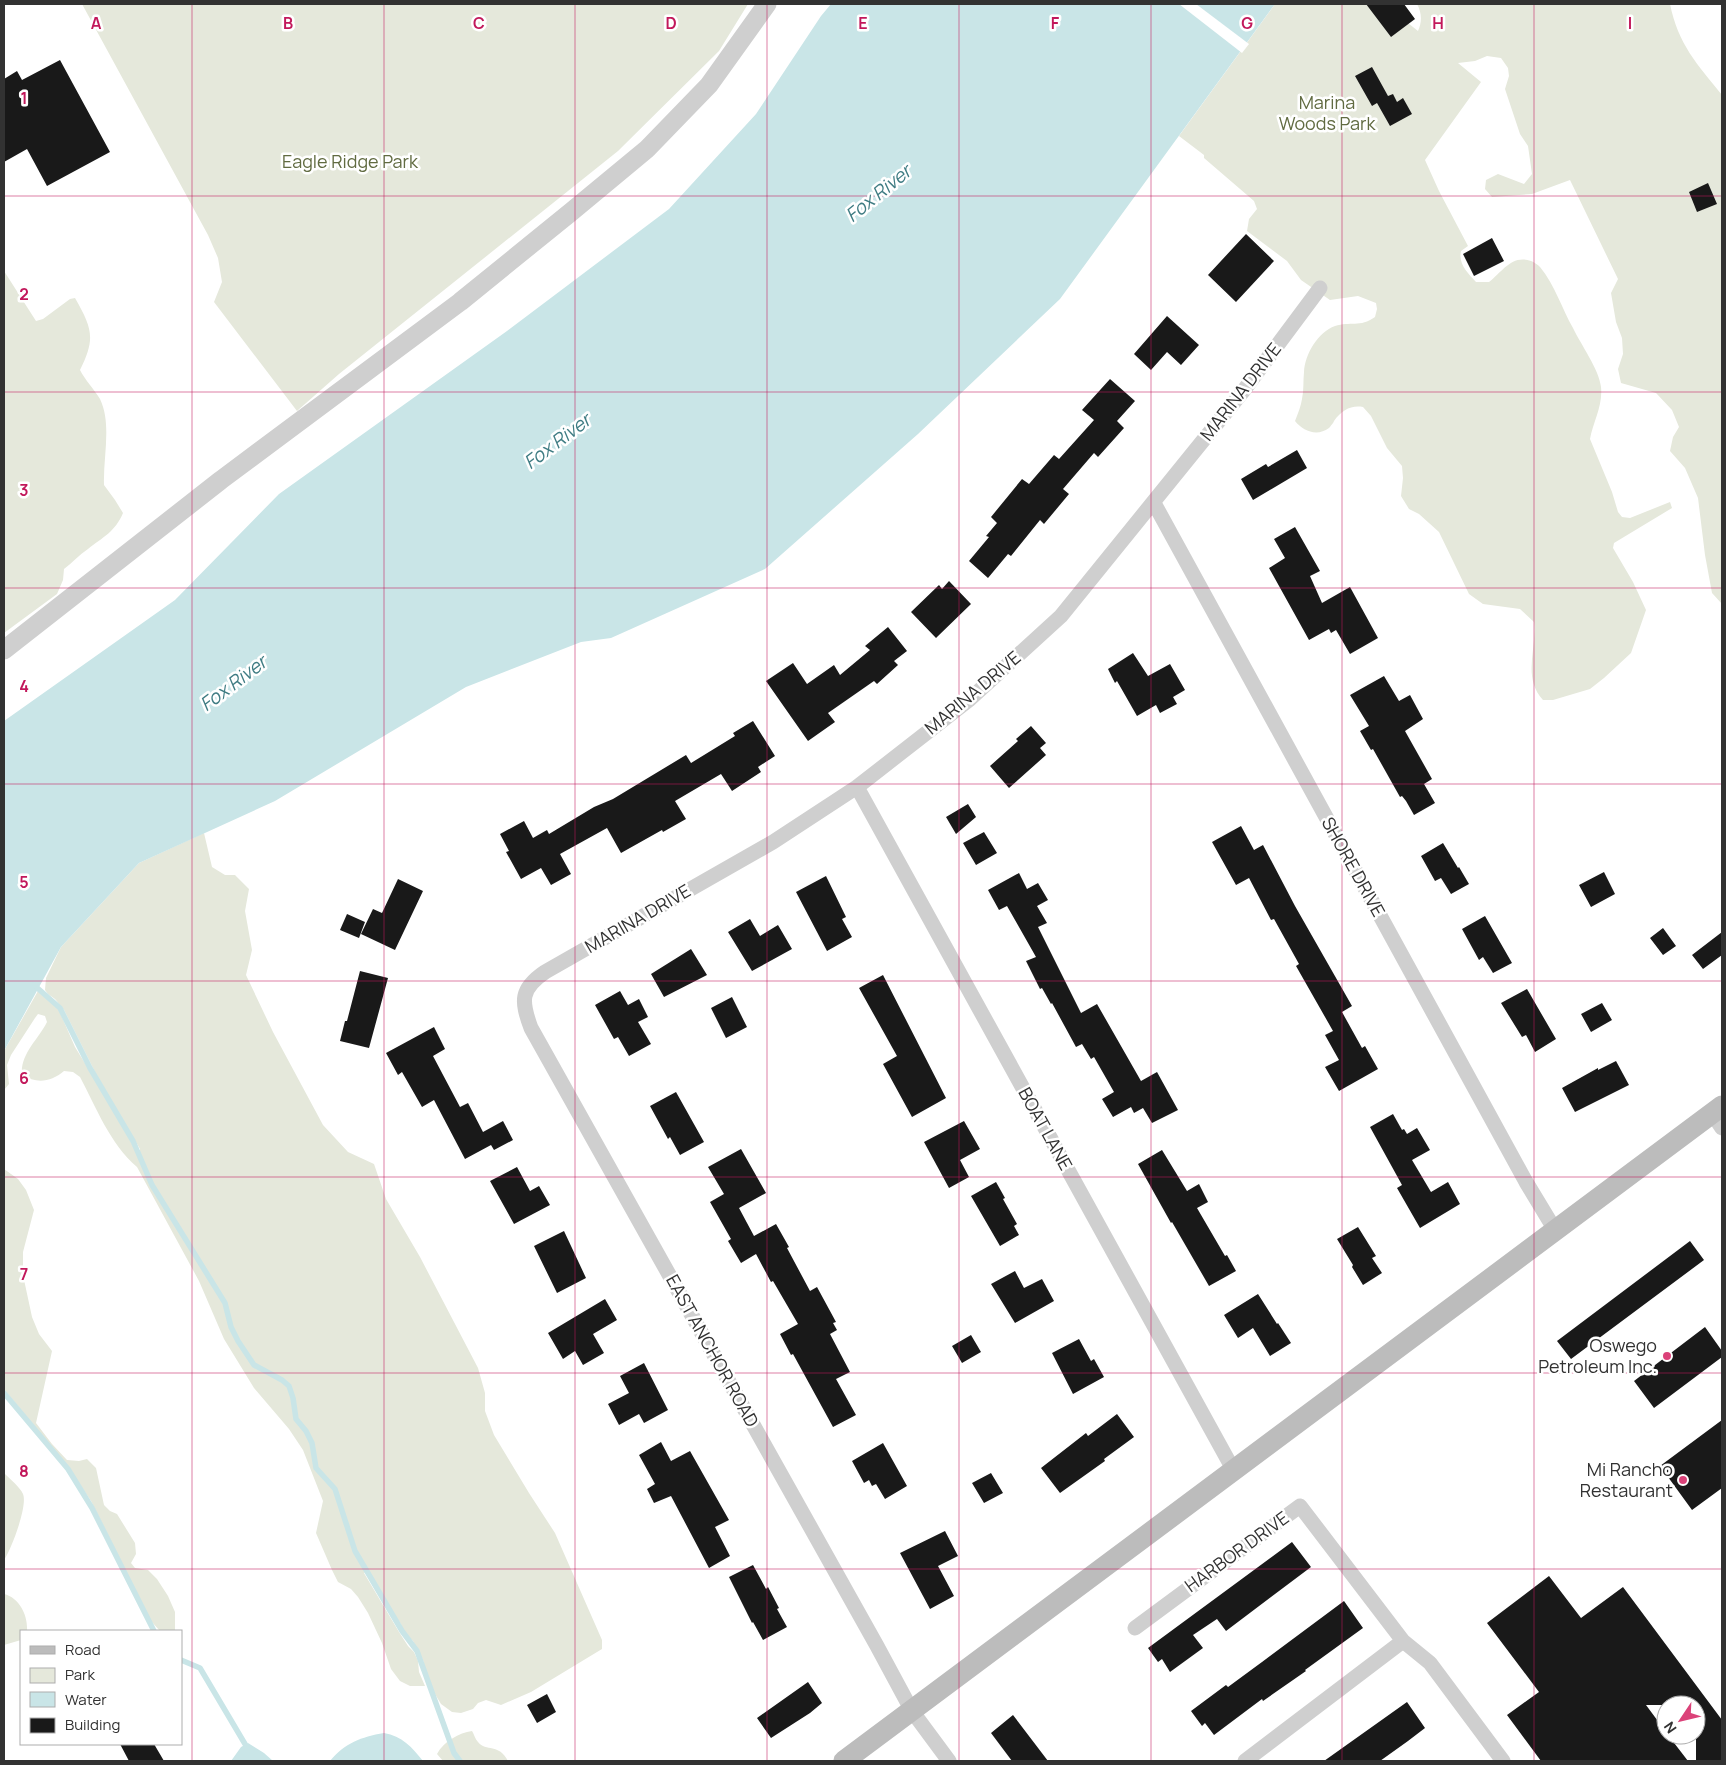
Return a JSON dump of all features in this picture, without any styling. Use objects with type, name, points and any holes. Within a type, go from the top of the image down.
[{"type":"main road","points":[[844,1761],[1555,1230],[1719,1116]]},
{"type":"street","points":[[4,650],[221,480],[460,302],[640,155],[709,85],[767,4]]},
{"type":"street","name":"MARINA DRIVE","points":[[527,988],[551,968],[772,842],[857,787],[970,700],[1061,616],[1244,390],[1320,288]]},
{"type":"street","name":"SHORE DRIVE","points":[[1154,503],[1526,1182],[1555,1230]]},
{"type":"street","name":"BOAT LANE","points":[[857,787],[1234,1471]]},
{"type":"street","name":"EAST ANCHOR ROAD","points":[[527,988],[524,1004],[530,1028],[912,1711],[949,1761]]},
{"type":"street","name":"HARBOR DRIVE","points":[[1135,1628],[1300,1506],[1403,1641],[1430,1663],[1503,1761]]},
{"type":"street","points":[[1245,1761],[1403,1641]]},
{"type":"green space","name":"Eagle Ridge Park","points":[[82,4],[748,4],[719,51],[618,151],[339,374],[297,411],[214,302],[222,282],[218,258],[208,235]]},
{"type":"green space","name":"Marina Woods Park","points":[[1275,4],[1384,4],[1418,31],[1421,18],[1417,4],[1670,4],[1683,42],[1722,95],[1722,604],[1712,593],[1698,498],[1685,468],[1670,451],[1673,437],[1679,427],[1672,410],[1656,393],[1621,383],[1618,369],[1623,354],[1622,338],[1616,322],[1611,293],[1618,279],[1570,180],[1532,194],[1492,197],[1485,189],[1486,180],[1498,174],[1524,184],[1532,174],[1528,146],[1520,134],[1505,89],[1509,76],[1508,68],[1501,58],[1487,56],[1475,61],[1458,63],[1481,82],[1425,160],[1468,246],[1461,251],[1460,256],[1464,268],[1476,282],[1489,282],[1508,265],[1524,259],[1538,265],[1550,281],[1600,380],[1601,401],[1590,439],[1612,492],[1618,512],[1622,517],[1630,518],[1670,502],[1672,508],[1614,543],[1613,548],[1633,582],[1646,610],[1631,653],[1590,689],[1553,700],[1543,700],[1533,682],[1534,622],[1520,609],[1483,604],[1469,594],[1439,532],[1419,514],[1409,509],[1401,496],[1402,466],[1387,448],[1371,416],[1363,407],[1347,409],[1337,417],[1329,428],[1320,432],[1310,432],[1302,428],[1295,421],[1303,396],[1305,365],[1310,351],[1318,338],[1335,326],[1365,322],[1375,317],[1376,303],[1358,296],[1330,300],[1301,280],[1287,261],[1247,231],[1249,219],[1257,209],[1254,201],[1204,158],[1204,155],[1179,136]]},
{"type":"green space","points":[[4,271],[36,321],[43,319],[70,299],[75,298],[85,317],[90,333],[90,341],[80,370],[100,399],[104,409],[106,441],[104,485],[123,513],[120,520],[108,534],[64,569],[63,580],[57,594],[4,633]]},
{"type":"green space","points":[[204,833],[212,867],[225,875],[235,875],[249,889],[245,911],[252,950],[246,975],[273,1032],[323,1125],[348,1152],[374,1164],[386,1199],[420,1257],[478,1368],[485,1393],[485,1411],[494,1435],[555,1533],[602,1640],[602,1649],[531,1692],[501,1705],[486,1700],[478,1703],[473,1709],[461,1713],[452,1712],[441,1704],[429,1684],[423,1660],[413,1641],[402,1629],[401,1624],[368,1571],[364,1573],[399,1632],[414,1652],[425,1686],[410,1686],[400,1681],[391,1669],[382,1643],[368,1613],[351,1589],[338,1582],[316,1533],[323,1501],[303,1450],[289,1429],[254,1388],[224,1339],[199,1281],[137,1167],[127,1158],[111,1136],[80,1077],[73,1072],[64,1071],[54,1078],[38,1081],[22,1075],[24,1060],[30,1047],[47,1022],[45,1016],[38,1014],[11,1055],[7,1065],[9,1084],[4,1090],[4,1051],[38,991],[58,1008],[75,1047],[118,1117],[140,1160],[140,1149],[97,1076],[64,1010],[45,990],[46,978],[61,947],[139,863]]},
{"type":"green space","points":[[4,1169],[18,1179],[26,1190],[34,1210],[23,1252],[23,1275],[32,1317],[39,1334],[52,1351],[36,1423],[67,1460],[79,1461],[87,1459],[96,1468],[104,1505],[110,1511],[117,1514],[135,1543],[136,1554],[131,1563],[135,1568],[148,1570],[157,1579],[168,1596],[175,1612],[175,1630],[159,1630],[151,1621],[91,1501],[73,1474],[4,1389]]},
{"type":"green space","points":[[4,1470],[5,1474],[22,1491],[24,1500],[18,1528],[4,1560]]},
{"type":"green space","points":[[4,1594],[14,1599],[22,1608],[27,1630],[20,1630],[20,1640],[4,1645]]},
{"type":"green space","points":[[472,1731],[481,1745],[501,1752],[508,1761],[443,1761],[437,1754],[452,1738]]},
{"type":"water","name":"Fox River","points":[[831,4],[1275,4],[1060,299],[918,434],[765,569],[611,638],[581,642],[466,687],[275,801],[139,863],[61,947],[4,1051],[4,721],[175,600],[279,494],[507,331],[669,209],[756,114],[821,16]]},
{"type":"water","points":[[384,1733],[390,1734],[406,1743],[423,1761],[330,1761],[348,1745]]},
{"type":"water","points":[[248,1743],[273,1761],[231,1761],[241,1747]]},
{"type":"pier","points":[[1179,4],[1196,4],[1249,44],[1242,53]]},
{"type":"building","points":[[1366,4],[1404,4],[1415,19],[1391,37]]},
{"type":"building","points":[[60,60],[110,152],[47,186],[27,149],[4,162],[4,79],[17,71],[22,80]]},
{"type":"building","points":[[1372,67],[1388,96],[1393,94],[1397,102],[1403,98],[1412,114],[1390,126],[1377,103],[1372,106],[1355,76]]},
{"type":"building","points":[[1708,183],[1717,204],[1697,212],[1689,192]]},
{"type":"building","points":[[1246,234],[1274,261],[1236,302],[1208,275]]},
{"type":"building","points":[[1492,238],[1504,261],[1474,276],[1463,254]]},
{"type":"building","points":[[1167,316],[1199,345],[1181,365],[1167,352],[1151,370],[1134,354]]},
{"type":"building","points":[[1110,379],[1135,401],[1117,421],[1124,428],[1098,457],[1094,453],[1063,489],[1069,494],[1044,524],[1040,520],[1011,556],[1008,554],[988,578],[969,561],[989,537],[986,536],[997,523],[991,517],[1022,479],[1029,484],[1054,455],[1059,459],[1094,420],[1082,410]]},
{"type":"building","points":[[1297,450],[1307,468],[1253,500],[1241,479],[1266,464],[1268,467]]},
{"type":"building","points":[[1295,527],[1320,571],[1310,576],[1322,603],[1350,587],[1378,638],[1350,654],[1336,630],[1331,633],[1329,629],[1309,640],[1269,568],[1285,558],[1274,539]]},
{"type":"building","points":[[949,581],[971,604],[936,638],[911,612],[939,585],[942,589]]},
{"type":"building","points":[[888,627],[907,651],[894,661],[898,665],[877,684],[874,681],[828,713],[835,722],[808,741],[766,681],[793,663],[807,684],[834,665],[840,675],[870,650],[865,646]]},
{"type":"building","points":[[1133,653],[1148,676],[1170,664],[1185,690],[1173,697],[1177,704],[1160,713],[1156,705],[1137,716],[1108,669]]},
{"type":"building","points":[[1384,676],[1399,701],[1410,695],[1423,719],[1405,731],[1432,779],[1424,784],[1435,803],[1414,815],[1406,801],[1402,796],[1400,797],[1373,749],[1371,750],[1360,731],[1369,726],[1350,695]]},
{"type":"building","points":[[753,721],[775,756],[758,767],[761,772],[732,791],[721,774],[675,801],[686,819],[621,853],[607,828],[560,854],[571,874],[551,885],[541,868],[521,879],[506,852],[509,851],[500,834],[524,821],[533,838],[547,830],[549,834],[594,807],[613,799],[686,755],[691,763],[735,736],[733,733]]},
{"type":"building","points":[[1031,726],[1046,743],[1040,748],[1046,755],[1009,788],[990,766],[1018,741],[1016,739]]},
{"type":"building","points":[[968,804],[976,817],[956,834],[946,817]]},
{"type":"building","points":[[1241,826],[1254,850],[1263,845],[1295,906],[1352,1006],[1342,1012],[1362,1048],[1365,1046],[1378,1069],[1339,1091],[1325,1067],[1339,1060],[1325,1035],[1333,1031],[1296,966],[1299,964],[1274,919],[1271,920],[1249,878],[1236,885],[1212,842]]},
{"type":"building","points":[[984,832],[997,853],[976,865],[963,843]]},
{"type":"building","points":[[1443,843],[1469,884],[1451,894],[1441,878],[1435,881],[1421,856]]},
{"type":"building","points":[[1604,872],[1615,894],[1591,907],[1579,885]]},
{"type":"building","points":[[1019,873],[1027,889],[1038,883],[1048,900],[1037,906],[1047,923],[1038,927],[1081,1013],[1097,1004],[1141,1081],[1157,1072],[1178,1110],[1152,1123],[1143,1108],[1134,1113],[1131,1107],[1113,1117],[1102,1099],[1114,1092],[1094,1057],[1091,1059],[1082,1044],[1076,1047],[1052,1003],[1042,988],[1040,989],[1026,961],[1036,957],[1007,906],[999,910],[988,890]]},
{"type":"building","points":[[826,876],[846,917],[842,919],[852,937],[827,951],[796,892]]},
{"type":"building","points":[[398,879],[423,891],[395,950],[361,934],[373,909],[382,913]]},
{"type":"building","points":[[347,914],[365,922],[359,938],[340,930]]},
{"type":"building","points":[[1485,916],[1512,963],[1493,973],[1483,957],[1479,960],[1462,929]]},
{"type":"building","points":[[750,919],[760,936],[778,925],[792,949],[752,971],[728,932]]},
{"type":"building","points":[[1663,928],[1676,946],[1663,955],[1650,938]]},
{"type":"building","points":[[1722,932],[1722,955],[1703,969],[1692,955]]},
{"type":"building","points":[[691,949],[707,975],[664,997],[651,974]]},
{"type":"building","points":[[360,971],[388,978],[369,1048],[340,1041]]},
{"type":"building","points":[[883,975],[946,1098],[912,1117],[883,1064],[897,1056],[859,988]]},
{"type":"building","points":[[1527,989],[1556,1039],[1535,1052],[1526,1035],[1522,1037],[1501,1003]]},
{"type":"building","points":[[620,991],[628,1005],[639,999],[648,1017],[638,1022],[651,1044],[629,1056],[618,1037],[614,1039],[595,1005]]},
{"type":"building","points":[[732,997],[747,1027],[726,1038],[711,1008]]},
{"type":"building","points":[[1602,1003],[1612,1020],[1591,1032],[1581,1014]]},
{"type":"building","points":[[434,1027],[445,1049],[433,1056],[460,1107],[468,1103],[483,1132],[503,1121],[513,1140],[494,1150],[491,1145],[465,1159],[434,1100],[422,1107],[402,1072],[398,1075],[386,1053]]},
{"type":"building","points":[[1616,1061],[1629,1085],[1575,1112],[1562,1088],[1598,1068],[1598,1070]]},
{"type":"building","points":[[676,1092],[704,1142],[680,1155],[670,1137],[668,1139],[650,1106]]},
{"type":"building","points":[[1393,1114],[1402,1130],[1404,1129],[1407,1134],[1417,1128],[1430,1150],[1412,1160],[1431,1192],[1448,1182],[1460,1204],[1420,1228],[1397,1188],[1402,1185],[1370,1127]]},
{"type":"building","points":[[964,1121],[980,1149],[960,1160],[969,1177],[949,1188],[924,1142]]},
{"type":"building","points":[[741,1149],[766,1193],[739,1208],[754,1236],[776,1224],[810,1291],[817,1287],[836,1322],[833,1323],[837,1330],[830,1334],[850,1372],[836,1379],[856,1415],[833,1427],[780,1334],[798,1324],[773,1281],[771,1282],[756,1254],[741,1263],[728,1241],[731,1239],[710,1202],[724,1194],[708,1167]]},
{"type":"building","points":[[1162,1150],[1187,1191],[1199,1184],[1208,1202],[1197,1208],[1236,1271],[1209,1286],[1138,1164]]},
{"type":"building","points":[[517,1167],[530,1191],[539,1186],[550,1205],[514,1224],[490,1181]]},
{"type":"building","points":[[996,1182],[1017,1224],[1014,1226],[1019,1235],[1000,1246],[971,1196]]},
{"type":"building","points":[[1358,1227],[1376,1256],[1372,1258],[1382,1273],[1363,1285],[1337,1239]]},
{"type":"building","points":[[564,1231],[586,1278],[557,1293],[534,1246]]},
{"type":"building","points":[[1690,1241],[1704,1260],[1571,1359],[1557,1341]]},
{"type":"building","points":[[1015,1271],[1024,1288],[1042,1279],[1054,1301],[1015,1323],[991,1284]]},
{"type":"building","points":[[1258,1294],[1291,1343],[1270,1356],[1253,1328],[1238,1338],[1224,1315]]},
{"type":"building","points":[[605,1299],[617,1320],[593,1334],[604,1353],[583,1365],[575,1351],[563,1359],[548,1333]]},
{"type":"building","points":[[1705,1327],[1722,1351],[1722,1357],[1654,1408],[1634,1381]]},
{"type":"building","points":[[971,1335],[981,1352],[962,1363],[952,1346]]},
{"type":"building","points":[[1079,1339],[1091,1361],[1094,1359],[1104,1377],[1073,1394],[1052,1353]]},
{"type":"building","points":[[644,1363],[668,1410],[644,1423],[639,1414],[619,1425],[608,1404],[629,1393],[620,1376]]},
{"type":"building","points":[[1117,1414],[1134,1437],[1104,1459],[1105,1461],[1060,1493],[1041,1468],[1086,1433],[1088,1436]]},
{"type":"building","points":[[1722,1420],[1722,1488],[1692,1510],[1660,1466]]},
{"type":"building","points":[[661,1442],[671,1461],[690,1451],[729,1520],[715,1527],[730,1556],[709,1568],[671,1496],[654,1503],[647,1489],[655,1484],[639,1455]]},
{"type":"building","points":[[883,1443],[907,1486],[885,1499],[876,1484],[872,1486],[869,1480],[864,1483],[852,1461]]},
{"type":"building","points":[[991,1473],[1003,1493],[984,1503],[972,1483]]},
{"type":"building","points":[[945,1531],[958,1556],[938,1566],[954,1596],[930,1609],[900,1553]]},
{"type":"building","points":[[1292,1542],[1311,1567],[1226,1631],[1217,1619],[1193,1635],[1203,1648],[1170,1672],[1162,1659],[1158,1662],[1148,1648]]},
{"type":"building","points":[[753,1565],[766,1589],[768,1587],[787,1627],[763,1640],[752,1623],[729,1577]]},
{"type":"building","points":[[1549,1576],[1581,1618],[1623,1587],[1703,1695],[1656,1695],[1656,1705],[1646,1705],[1656,1718],[1656,1745],[1676,1745],[1688,1761],[1541,1761],[1507,1715],[1539,1692],[1487,1623]]},
{"type":"building","points":[[1344,1601],[1363,1628],[1306,1671],[1263,1701],[1262,1699],[1214,1735],[1205,1723],[1202,1726],[1191,1711],[1226,1685],[1228,1687]]},
{"type":"building","points":[[808,1682],[822,1703],[771,1738],[757,1718]]},
{"type":"building","points":[[547,1694],[556,1712],[537,1723],[527,1705]]},
{"type":"building","points":[[1706,1699],[1722,1720],[1722,1761],[1696,1761],[1696,1745],[1706,1745]]},
{"type":"building","points":[[1407,1702],[1425,1728],[1380,1761],[1324,1761]]},
{"type":"building","points":[[1013,1715],[1048,1761],[1012,1761],[991,1733]]},
{"type":"building","points":[[121,1745],[155,1745],[164,1761],[129,1761]]},
{"type":"waterway","points":[[34,985],[60,1008],[90,1068],[133,1141],[152,1185],[225,1303],[231,1327],[238,1341],[254,1365],[282,1380],[289,1386],[296,1419],[306,1431],[312,1443],[316,1468],[335,1489],[355,1551],[402,1631],[417,1651],[454,1753],[460,1761]]},
{"type":"waterway","points":[[4,1393],[68,1469],[92,1508],[153,1630]]},
{"type":"waterway","points":[[182,1660],[200,1668],[245,1744]]},
{"type":"place","name":"Oswego Petroleum Inc.","points":[[1667,1356]]},
{"type":"place","name":"Mi Rancho Restaurant","points":[[1683,1480]]}]
